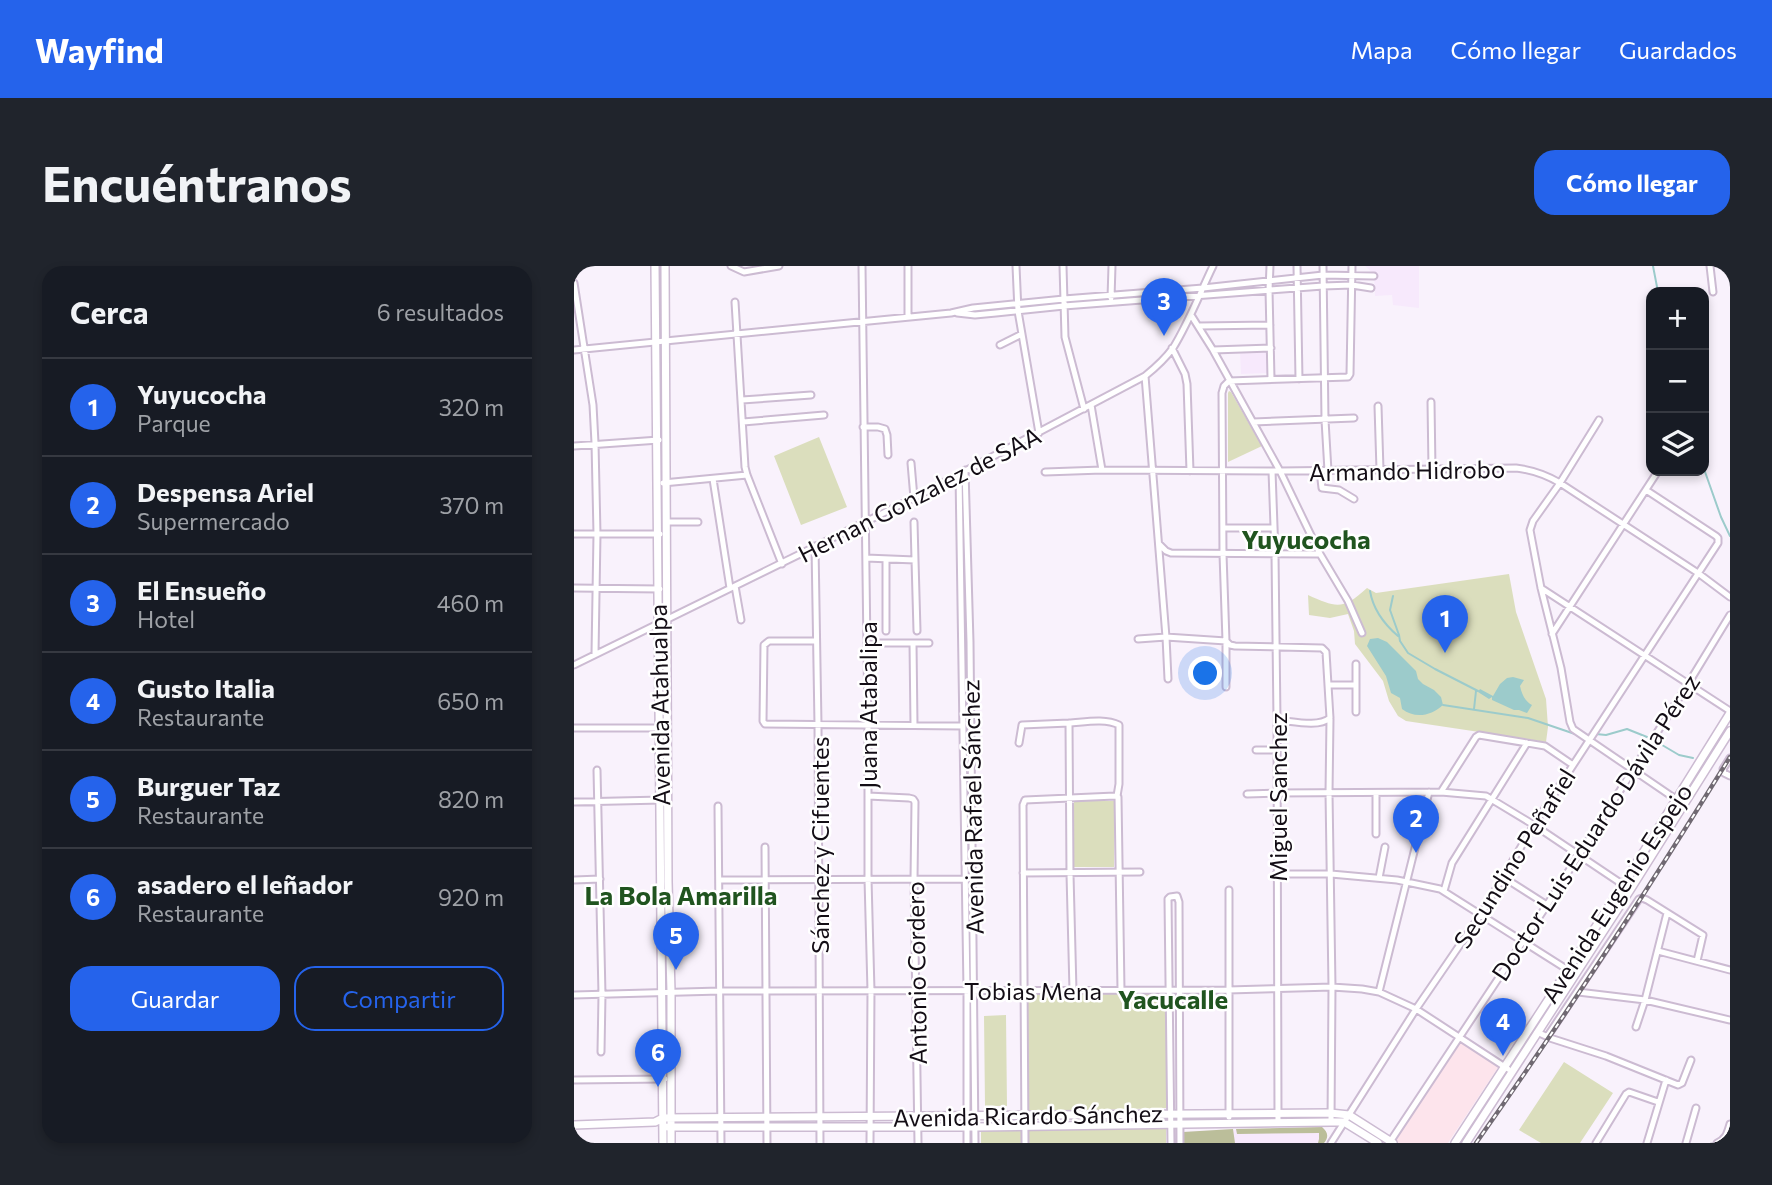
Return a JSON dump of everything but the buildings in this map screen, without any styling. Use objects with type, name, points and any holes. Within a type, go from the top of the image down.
[{"type":"main road","name":"Avenida Atahualpa","points":[[655,266],[657,624],[663,728],[667,1079],[663,1143]]},
{"type":"main road","name":"Avenida Atahualpa","points":[[663,728],[667,619],[664,266]]},
{"type":"main road","name":"Avenida Eugenio Espejo","points":[[1466,1143],[1680,802],[1730,712]]},
{"type":"main road","name":"Avenida Eugenio Espejo","points":[[1680,802],[1730,732]]},
{"type":"main road","name":"Avenida Eugenio Espejo","points":[[1455,1143],[1568,970],[1627,887]]},
{"type":"main road","name":"Avenida Ricardo Sánchez","points":[[574,1125],[767,1117],[1180,1114],[1229,1119]]},
{"type":"main road","name":"Avenida Ricardo Sánchez","points":[[665,1122],[721,1127],[971,1127],[1180,1124],[1229,1119],[1346,1119]]},
{"type":"main road","points":[[1346,1119],[1391,1142]]},
{"type":"main road","points":[[1346,1119],[1378,1143]]},
{"type":"main road","name":"Avenida Atahualpa","points":[[665,1122],[671,1143]]},
{"type":"street","points":[[731,266],[742,272],[779,266]]},
{"type":"street","name":"Juana Atabalipa","points":[[862,266],[869,726],[867,879],[871,991],[870,1143]]},
{"type":"street","points":[[908,266],[908,316]]},
{"type":"street","points":[[1016,266],[1017,304],[1039,433]]},
{"type":"street","points":[[1063,266],[1065,337],[1084,409]]},
{"type":"street","points":[[1111,303],[1112,266]]},
{"type":"street","name":"Hernan Gonzalez de SAA","points":[[574,665],[914,498],[1145,376],[1172,348],[1191,315],[1213,266]]},
{"type":"street","points":[[1270,266],[1271,379]]},
{"type":"street","points":[[1297,266],[1299,379]]},
{"type":"street","points":[[1323,266],[1328,471]]},
{"type":"street","points":[[1226,687],[1223,554],[1224,386],[1229,380],[1345,378],[1350,374],[1352,266]]},
{"type":"street","points":[[1710,266],[1713,292]]},
{"type":"street","points":[[951,313],[973,308],[1322,275],[1374,276]]},
{"type":"street","points":[[574,283],[593,405],[596,443],[595,654]]},
{"type":"street","points":[[574,350],[908,316],[951,313],[975,315],[1322,286],[1352,285],[1371,288]]},
{"type":"street","points":[[735,302],[747,475],[782,564]]},
{"type":"street","points":[[1191,315],[1280,471],[1362,633]]},
{"type":"street","points":[[1199,326],[1270,325]]},
{"type":"street","points":[[1000,345],[1022,334]]},
{"type":"street","points":[[1172,348],[1187,384],[1190,471]]},
{"type":"street","points":[[1213,350],[1271,348]]},
{"type":"street","points":[[1145,376],[1168,679]]},
{"type":"street","points":[[741,400],[811,395]]},
{"type":"street","points":[[1431,402],[1432,469]]},
{"type":"street","points":[[1091,405],[1102,470]]},
{"type":"street","points":[[1378,406],[1380,470]]},
{"type":"street","points":[[743,422],[824,415]]},
{"type":"street","points":[[1253,422],[1354,418]]},
{"type":"street","points":[[1599,420],[1533,521],[1530,530],[1541,588],[1573,729],[1680,802]]},
{"type":"street","points":[[863,427],[885,429],[888,455]]},
{"type":"street","points":[[574,446],[666,439]]},
{"type":"street","points":[[911,463],[914,498]]},
{"type":"street","name":"Armando Hidrobo","points":[[1045,472],[1533,470],[1560,483],[1698,573],[1730,597]]},
{"type":"street","name":"Miguel Sanchez","points":[[1272,471],[1277,720],[1278,1118]]},
{"type":"street","points":[[1320,471],[1322,488],[1339,490],[1354,499]]},
{"type":"street","name":"Avenida Rafael Sánchez","points":[[962,472],[965,906],[971,1116]]},
{"type":"street","name":"Avenida Rafael Sánchez","points":[[962,472],[970,642],[974,907],[971,1127],[967,1143]]},
{"type":"street","points":[[656,483],[747,475]]},
{"type":"street","points":[[1552,635],[1655,476]]},
{"type":"street","points":[[713,479],[741,620]]},
{"type":"street","name":"Secundino Peñafiel","points":[[1331,1143],[1718,543],[1718,538],[1646,490]]},
{"type":"street","points":[[667,522],[698,522]]},
{"type":"street","points":[[914,522],[917,631]]},
{"type":"street","points":[[1223,528],[1274,528]]},
{"type":"street","points":[[574,534],[667,534]]},
{"type":"street","points":[[1159,544],[1171,553],[1320,554]]},
{"type":"street","name":"Sánchez y Cifuentes","points":[[815,546],[820,1143]]},
{"type":"street","points":[[866,558],[915,559]]},
{"type":"street","points":[[886,559],[886,631]]},
{"type":"street","points":[[1541,588],[1730,712]]},
{"type":"street","points":[[574,589],[667,589]]},
{"type":"street","name":"Doctor Luis Eduardo Dávila Pérez","points":[[1391,1142],[1547,905],[1730,615]]},
{"type":"street","points":[[1138,639],[1166,637],[1226,641],[1235,646],[1322,648],[1325,652],[1330,718],[1330,1117]]},
{"type":"street","points":[[816,641],[769,641],[764,645],[763,721],[768,725],[963,726]]},
{"type":"street","points":[[875,643],[929,643]]},
{"type":"street","points":[[913,643],[914,725]]},
{"type":"street","points":[[1356,664],[1356,712]]},
{"type":"street","points":[[1328,685],[1356,685]]},
{"type":"street","points":[[1277,720],[1320,723],[1330,718]]},
{"type":"street","points":[[1069,723],[1073,990]]},
{"type":"street","points":[[1019,743],[1022,725],[1117,723],[1119,784],[1114,796]]},
{"type":"street","points":[[574,728],[663,728]]},
{"type":"street","points":[[1441,792],[1479,735],[1545,746],[1573,765]]},
{"type":"street","points":[[1444,891],[1452,863],[1527,743]]},
{"type":"street","points":[[1256,750],[1277,750]]},
{"type":"street","points":[[1730,758],[1723,771],[1730,776]]},
{"type":"street","points":[[597,770],[601,1052]]},
{"type":"street","points":[[1379,992],[1429,792]]},
{"type":"street","points":[[1247,794],[1441,792],[1486,796],[1627,887]]},
{"type":"street","points":[[1376,793],[1376,834]]},
{"type":"street","name":"Antonio Cordero","points":[[868,796],[909,798],[915,803],[918,1143]]},
{"type":"street","points":[[1025,1143],[1023,802],[1034,799],[1114,796],[1118,800],[1121,990]]},
{"type":"street","points":[[574,802],[664,800]]},
{"type":"street","points":[[718,806],[722,1143]]},
{"type":"street","points":[[765,847],[767,1143]]},
{"type":"street","points":[[1379,878],[1385,847]]},
{"type":"street","points":[[1023,873],[1140,872]]},
{"type":"street","points":[[1276,874],[1331,874],[1379,878],[1440,888],[1568,970]]},
{"type":"street","points":[[1503,877],[1547,905]]},
{"type":"street","points":[[574,880],[600,879]]},
{"type":"street","points":[[719,880],[965,879]]},
{"type":"street","points":[[1229,890],[1229,1119]]},
{"type":"street","points":[[1171,1143],[1168,899],[1177,896],[1180,1143]]},
{"type":"street","points":[[1547,1037],[1642,898],[1703,935],[1696,961]]},
{"type":"street","points":[[965,906],[974,907]]},
{"type":"street","points":[[1636,1027],[1667,914]]},
{"type":"street","points":[[1658,951],[1730,971]]},
{"type":"street","name":"Tobias Mena","points":[[574,995],[720,991],[1228,990],[1332,987],[1379,992],[1416,1009],[1512,1071]]},
{"type":"street","points":[[1578,992],[1645,1000],[1730,1020]]},
{"type":"street","points":[[1537,1032],[1675,1084],[1682,1083],[1691,1060]]},
{"type":"street","points":[[574,1080],[667,1079]]},
{"type":"street","points":[[1647,1143],[1666,1080]]},
{"type":"street","points":[[1596,1143],[1626,1094],[1632,1093],[1658,1102]]},
{"type":"street","points":[[1686,1143],[1696,1108]]},
{"type":"street","points":[[1717,1143],[1727,1136],[1730,1124]]},
{"type":"street","name":"Avenida Rafael Sánchez","points":[[971,1127],[975,1143]]},
{"type":"shaded area","points":[[1365,266],[1419,266],[1419,308],[1393,305],[1392,295],[1375,296],[1374,274]]},
{"type":"shaded area","points":[[1268,350],[1268,373],[1241,374],[1240,351]]},
{"type":"shaded area","points":[[1229,391],[1262,446],[1228,462],[1228,393]]},
{"type":"shaded area","points":[[819,437],[847,507],[801,525],[774,456]]},
{"type":"shaded area","name":"Yuyucocha","points":[[1509,574],[1516,612],[1546,699],[1546,742],[1406,721],[1398,716],[1389,701],[1383,681],[1355,644],[1348,614],[1330,618],[1309,615],[1308,595],[1339,605],[1352,600],[1367,588],[1376,593]]},
{"type":"shaded area","points":[[1378,638],[1387,642],[1416,671],[1418,679],[1441,697],[1443,705],[1423,715],[1402,709],[1400,698],[1391,693],[1386,676],[1367,646],[1370,639]]},
{"type":"shaded area","points":[[1513,677],[1524,680],[1520,686],[1526,700],[1532,705],[1527,713],[1514,710],[1478,692],[1480,689],[1493,696],[1500,684]]},
{"type":"shaded area","points":[[1074,801],[1115,801],[1114,867],[1074,867]]},
{"type":"shaded area","points":[[1027,994],[1167,994],[1167,1108],[1028,1112]]},
{"type":"shaded area","points":[[1006,1015],[1007,1106],[985,1106],[984,1016]]},
{"type":"shaded area","points":[[1460,1041],[1499,1066],[1448,1143],[1397,1143],[1394,1141]]},
{"type":"shaded area","points":[[1564,1062],[1613,1093],[1580,1143],[1541,1143],[1519,1130]]},
{"type":"shaded area","points":[[1322,1127],[1327,1134],[1324,1143],[1184,1143],[1183,1132]]},
{"type":"shaded area","points":[[1322,1127],[1327,1135],[1324,1143],[1318,1143],[1319,1133],[1237,1134],[1236,1129]]},
{"type":"shaded area","points":[[1166,1128],[1166,1143],[1029,1143],[1029,1129]]},
{"type":"shaded area","points":[[1233,1129],[1235,1143],[1184,1143],[1183,1132]]},
{"type":"shaded area","points":[[1022,1130],[1022,1143],[981,1143],[981,1131]]},
{"type":"waterway","points":[[1653,266],[1657,287]]},
{"type":"waterway","points":[[1706,476],[1730,536]]},
{"type":"waterway","points":[[1370,591],[1380,616],[1398,636]]},
{"type":"waterway","points":[[1393,596],[1390,610],[1400,641],[1408,653],[1478,691]]},
{"type":"waterway","points":[[1474,709],[1476,691]]},
{"type":"waterway","points":[[1443,705],[1528,718],[1575,734]]},
{"type":"waterway","points":[[1596,734],[1606,735],[1627,729],[1647,737]]},
{"type":"waterway","points":[[1657,742],[1679,755],[1693,758]]},
{"type":"railway","points":[[1476,1143],[1606,952],[1730,757]]},
{"type":"place","name":"El Ensueño","points":[[1164,336]]},
{"type":"place","name":"Yuyucocha","points":[[1445,653]]},
{"type":"place","name":"Despensa Ariel","points":[[1416,853]]},
{"type":"place","name":"Burguer Taz","points":[[676,970]]},
{"type":"place","name":"Gusto Italia","points":[[1503,1056]]},
{"type":"place","name":"asadero el leñador","points":[[658,1087]]},
{"type":"district","name":"Yuyucocha","points":[[1306,538]]},
{"type":"district","name":"La Bola Amarilla","points":[[681,894]]},
{"type":"district","name":"Yacucalle","points":[[1173,998]]}]
